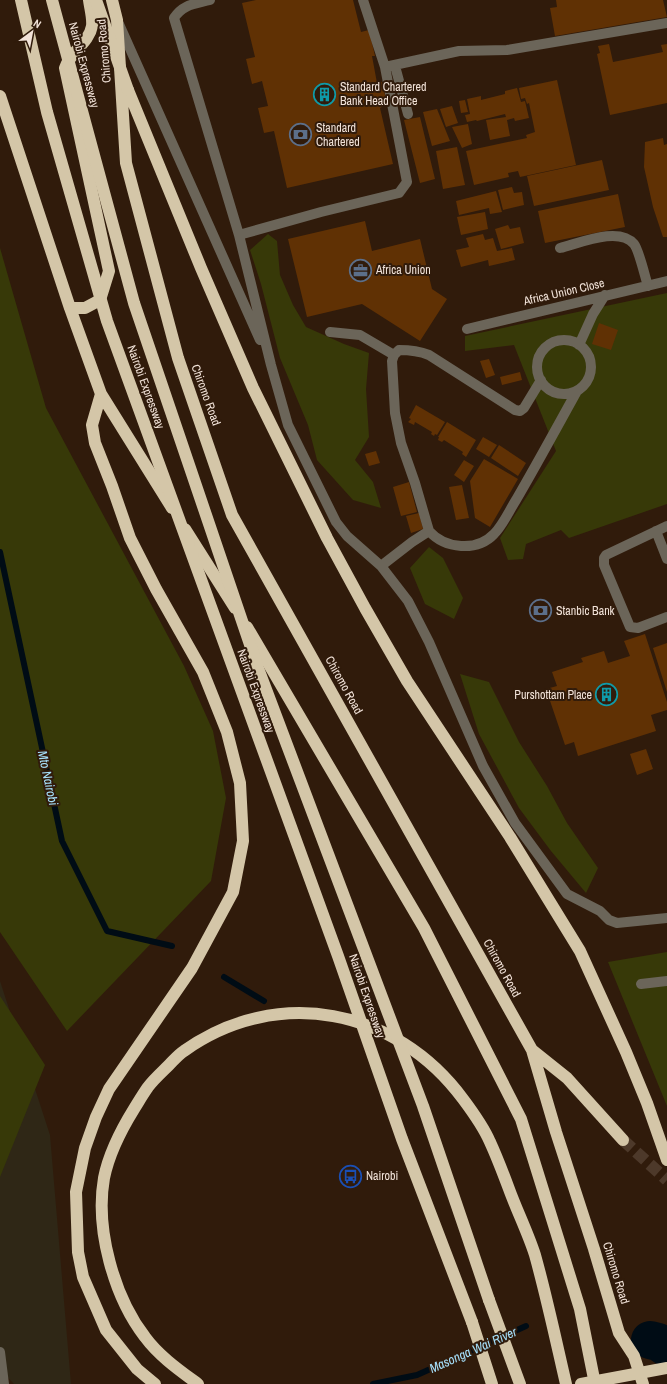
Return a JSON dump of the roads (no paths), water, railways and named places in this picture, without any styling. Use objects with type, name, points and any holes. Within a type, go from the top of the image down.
[{"type":"highway","name":"Nairobi Expressway","points":[[21,0],[47,112],[107,321],[338,956],[402,1139],[472,1322],[492,1384]]},
{"type":"highway","name":"Nairobi Expressway","points":[[52,0],[134,303],[258,668],[420,1098],[486,1292],[520,1384]]},
{"type":"highway","points":[[70,308],[86,308],[100,300],[109,271],[65,68],[68,60],[89,35],[92,24],[89,0]]},
{"type":"highway","points":[[96,0],[128,90],[201,268],[253,388],[327,538],[369,615],[408,681],[510,837],[580,951],[626,1052],[644,1096],[667,1160]]},
{"type":"highway","name":"Chiromo Road","points":[[112,0],[117,20],[126,162],[178,358],[232,515],[532,1050],[558,1139],[594,1249],[619,1333],[634,1356],[643,1384]]},
{"type":"highway","points":[[0,96],[70,308],[101,394],[271,667],[420,921],[521,1119],[580,1309],[595,1384]]},
{"type":"highway","points":[[101,394],[92,425],[94,443],[112,486],[130,538],[156,589],[204,672],[227,732],[240,784],[243,840],[233,892],[192,968],[109,1089],[96,1117],[85,1148],[76,1192],[78,1252],[83,1277],[106,1330],[137,1369],[155,1384]]},
{"type":"highway","points":[[198,1384],[172,1364],[147,1339],[130,1316],[112,1274],[104,1236],[102,1203],[104,1178],[116,1142],[131,1114],[149,1085],[181,1052],[211,1034],[255,1018],[292,1012],[330,1015],[369,1025],[408,1045],[437,1070],[463,1098],[490,1140],[534,1253],[566,1384]]},
{"type":"highway","points":[[532,1050],[567,1078],[623,1140]]},
{"type":"highway","points":[[581,1384],[667,1368]]},
{"type":"lane","points":[[210,0],[183,7],[174,18],[239,235],[271,365],[288,425],[336,522],[347,536],[381,566],[408,601],[429,642],[484,766],[515,823],[567,894],[600,911],[609,920],[616,923],[667,918]]},
{"type":"lane","points":[[362,0],[390,66],[408,114]]},
{"type":"lane","points":[[117,20],[271,365]]},
{"type":"lane","points":[[390,66],[459,51],[507,50],[667,23]]},
{"type":"lane","points":[[239,235],[321,212],[399,193],[407,182],[390,66]]},
{"type":"lane","points":[[560,248],[613,235],[623,237],[635,245],[648,286]]},
{"type":"lane","name":"Africa Union Close","points":[[467,328],[667,281]]},
{"type":"lane","points":[[579,345],[593,314],[605,295]]},
{"type":"lane","points":[[330,332],[360,335],[394,355]]},
{"type":"lane","points":[[567,340],[579,345],[585,351],[591,365],[588,380],[577,390],[561,394],[546,387],[541,380],[538,374],[538,361],[543,350],[548,345],[554,342],[567,340]]},
{"type":"lane","points":[[541,380],[524,408],[520,411],[515,410],[429,355],[407,350],[399,350],[394,355],[392,361],[395,413],[401,443],[415,483],[429,531],[440,541],[461,546],[477,545],[495,534],[527,482],[577,390]]},
{"type":"lane","points":[[667,526],[606,555],[604,558],[604,565],[630,627],[638,628],[667,617]]},
{"type":"lane","points":[[381,566],[429,531]]},
{"type":"lane","points":[[656,531],[667,560]]},
{"type":"lane","points":[[641,984],[667,981]]},
{"type":"lane","points":[[0,1352],[4,1384]]},
{"type":"waterway","name":"Mto Nairobi","points":[[0,552],[62,841],[107,931],[172,946]]},
{"type":"waterway","name":"Mto Nairobi","points":[[224,977],[264,1001]]},
{"type":"waterway","name":"Masonga Wai River","points":[[373,1384],[417,1375],[526,1326]]},
{"type":"waterway","name":"Mto Nairobi","points":[[650,1340],[658,1342],[667,1348]]},
{"type":"tunnel","points":[[623,1140],[667,1180]]},
{"type":"place","name":"Standard Chartered Bank Head Office","points":[[325,94]]},
{"type":"place","name":"Standard Chartered","points":[[301,135]]},
{"type":"place","name":"Africa Union","points":[[361,270]]},
{"type":"place","name":"Stanbic Bank","points":[[540,611]]},
{"type":"place","name":"Purshottam Place","points":[[607,695]]},
{"type":"place","name":"Nairobi","points":[[351,1176]]}]
